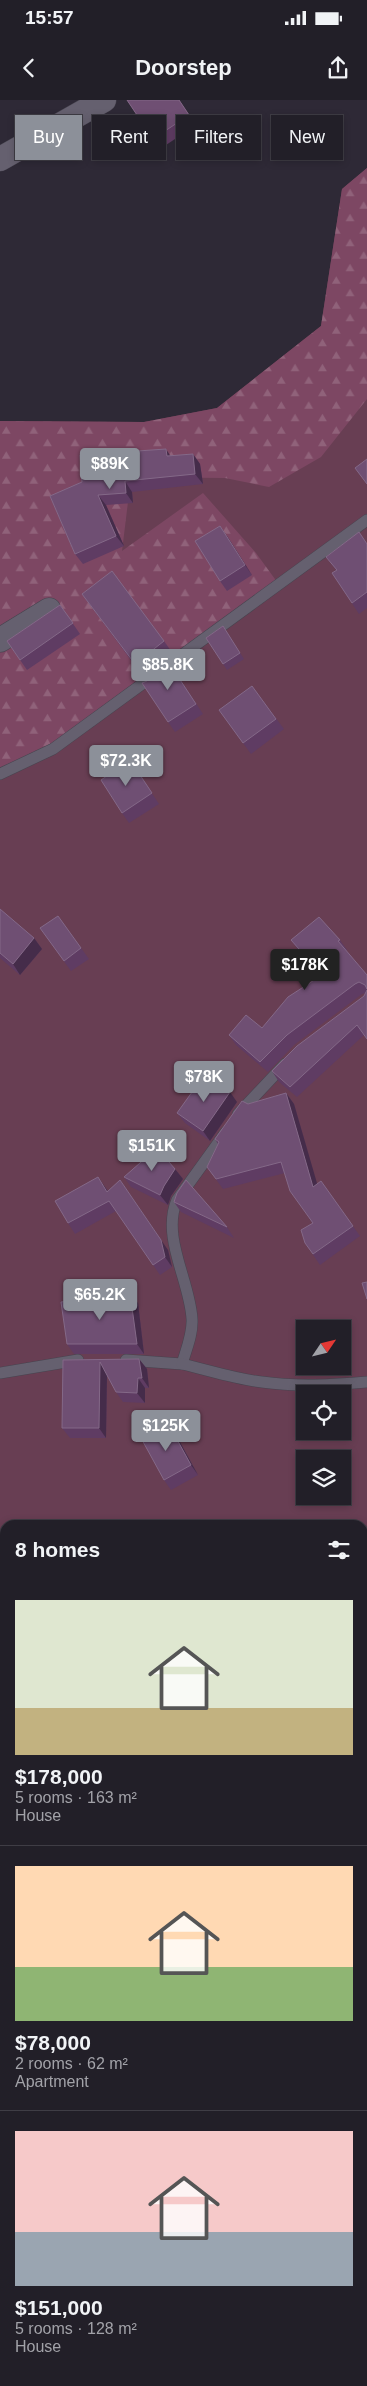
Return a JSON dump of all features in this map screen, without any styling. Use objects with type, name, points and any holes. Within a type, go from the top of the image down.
[{"type":"street","points":[[0,159],[104,100]]},
{"type":"street","points":[[0,640],[49,610]]},
{"type":"lane","points":[[0,774],[53,749],[367,520]]},
{"type":"lane","points":[[182,1364],[192,1321],[189,1298],[173,1234],[172,1217],[174,1207],[243,1107],[293,1057]]},
{"type":"lane","points":[[0,1373],[43,1364],[90,1360]]},
{"type":"lane","points":[[116,1360],[182,1364],[260,1382],[290,1385],[318,1386],[367,1382]]},
{"type":"shaded area","points":[[367,168],[367,1520],[0,1520],[0,421],[144,422],[217,408],[321,326],[342,189]]},
{"type":"green space","points":[[367,168],[367,399],[321,457],[269,487],[225,478],[131,477],[122,551],[203,493],[256,553],[280,586],[178,662],[0,776],[0,421],[144,422],[217,408],[321,326],[342,189]]},
{"type":"building","points":[[127,100],[179,100],[189,115],[176,115],[176,124],[166,130],[166,115],[137,115]]},
{"type":"building","points":[[166,449],[167,456],[193,454],[195,474],[125,481],[126,493],[98,495],[116,536],[75,554],[50,496],[82,482],[80,455]]},
{"type":"building","points":[[367,459],[367,484],[355,468]]},
{"type":"building","points":[[220,526],[245,565],[220,581],[195,541]]},
{"type":"building","points":[[359,532],[367,544],[367,592],[352,603],[332,573],[337,570],[326,557]]},
{"type":"building","points":[[112,571],[164,641],[135,664],[82,594]]},
{"type":"building","points":[[60,605],[73,623],[20,660],[7,641]]},
{"type":"building","points":[[223,626],[240,653],[223,664],[206,638]]},
{"type":"building","points":[[167,660],[196,704],[168,722],[142,683],[147,681],[144,676]]},
{"type":"building","points":[[252,686],[276,719],[243,743],[219,710]]},
{"type":"building","points":[[130,760],[152,793],[122,813],[101,780]]},
{"type":"building","points":[[0,909],[34,938],[13,964],[0,953]]},
{"type":"building","points":[[58,916],[81,948],[64,961],[40,928]]},
{"type":"building","points":[[319,917],[340,940],[338,941],[367,975],[367,989],[365,985],[359,982],[355,984],[287,1035],[260,1062],[229,1035],[246,1015],[262,1028],[288,997],[322,975],[291,940]]},
{"type":"building","points":[[367,990],[367,1039],[357,1025],[290,1087],[272,1071],[297,1046],[364,996]]},
{"type":"building","points":[[205,1074],[230,1092],[203,1131],[177,1113]]},
{"type":"building","points":[[286,1093],[313,1187],[321,1181],[353,1226],[313,1254],[305,1243],[301,1230],[313,1223],[290,1191],[281,1162],[216,1179],[207,1167],[219,1142],[215,1139],[242,1101],[248,1104]]},
{"type":"building","points":[[157,1148],[175,1169],[160,1195],[124,1177]]},
{"type":"building","points":[[98,1177],[107,1192],[120,1180],[161,1240],[165,1257],[153,1265],[109,1201],[68,1223],[55,1201]]},
{"type":"building","points":[[186,1180],[227,1227],[174,1202],[177,1193]]},
{"type":"building","points":[[367,1282],[367,1299],[362,1283]]},
{"type":"building","points":[[130,1293],[137,1344],[67,1344],[61,1302]]},
{"type":"building","points":[[139,1359],[142,1378],[138,1378],[137,1393],[116,1392],[100,1362],[99,1428],[62,1428],[63,1360]]},
{"type":"building","points":[[168,1423],[191,1465],[164,1480],[141,1438]]}]
